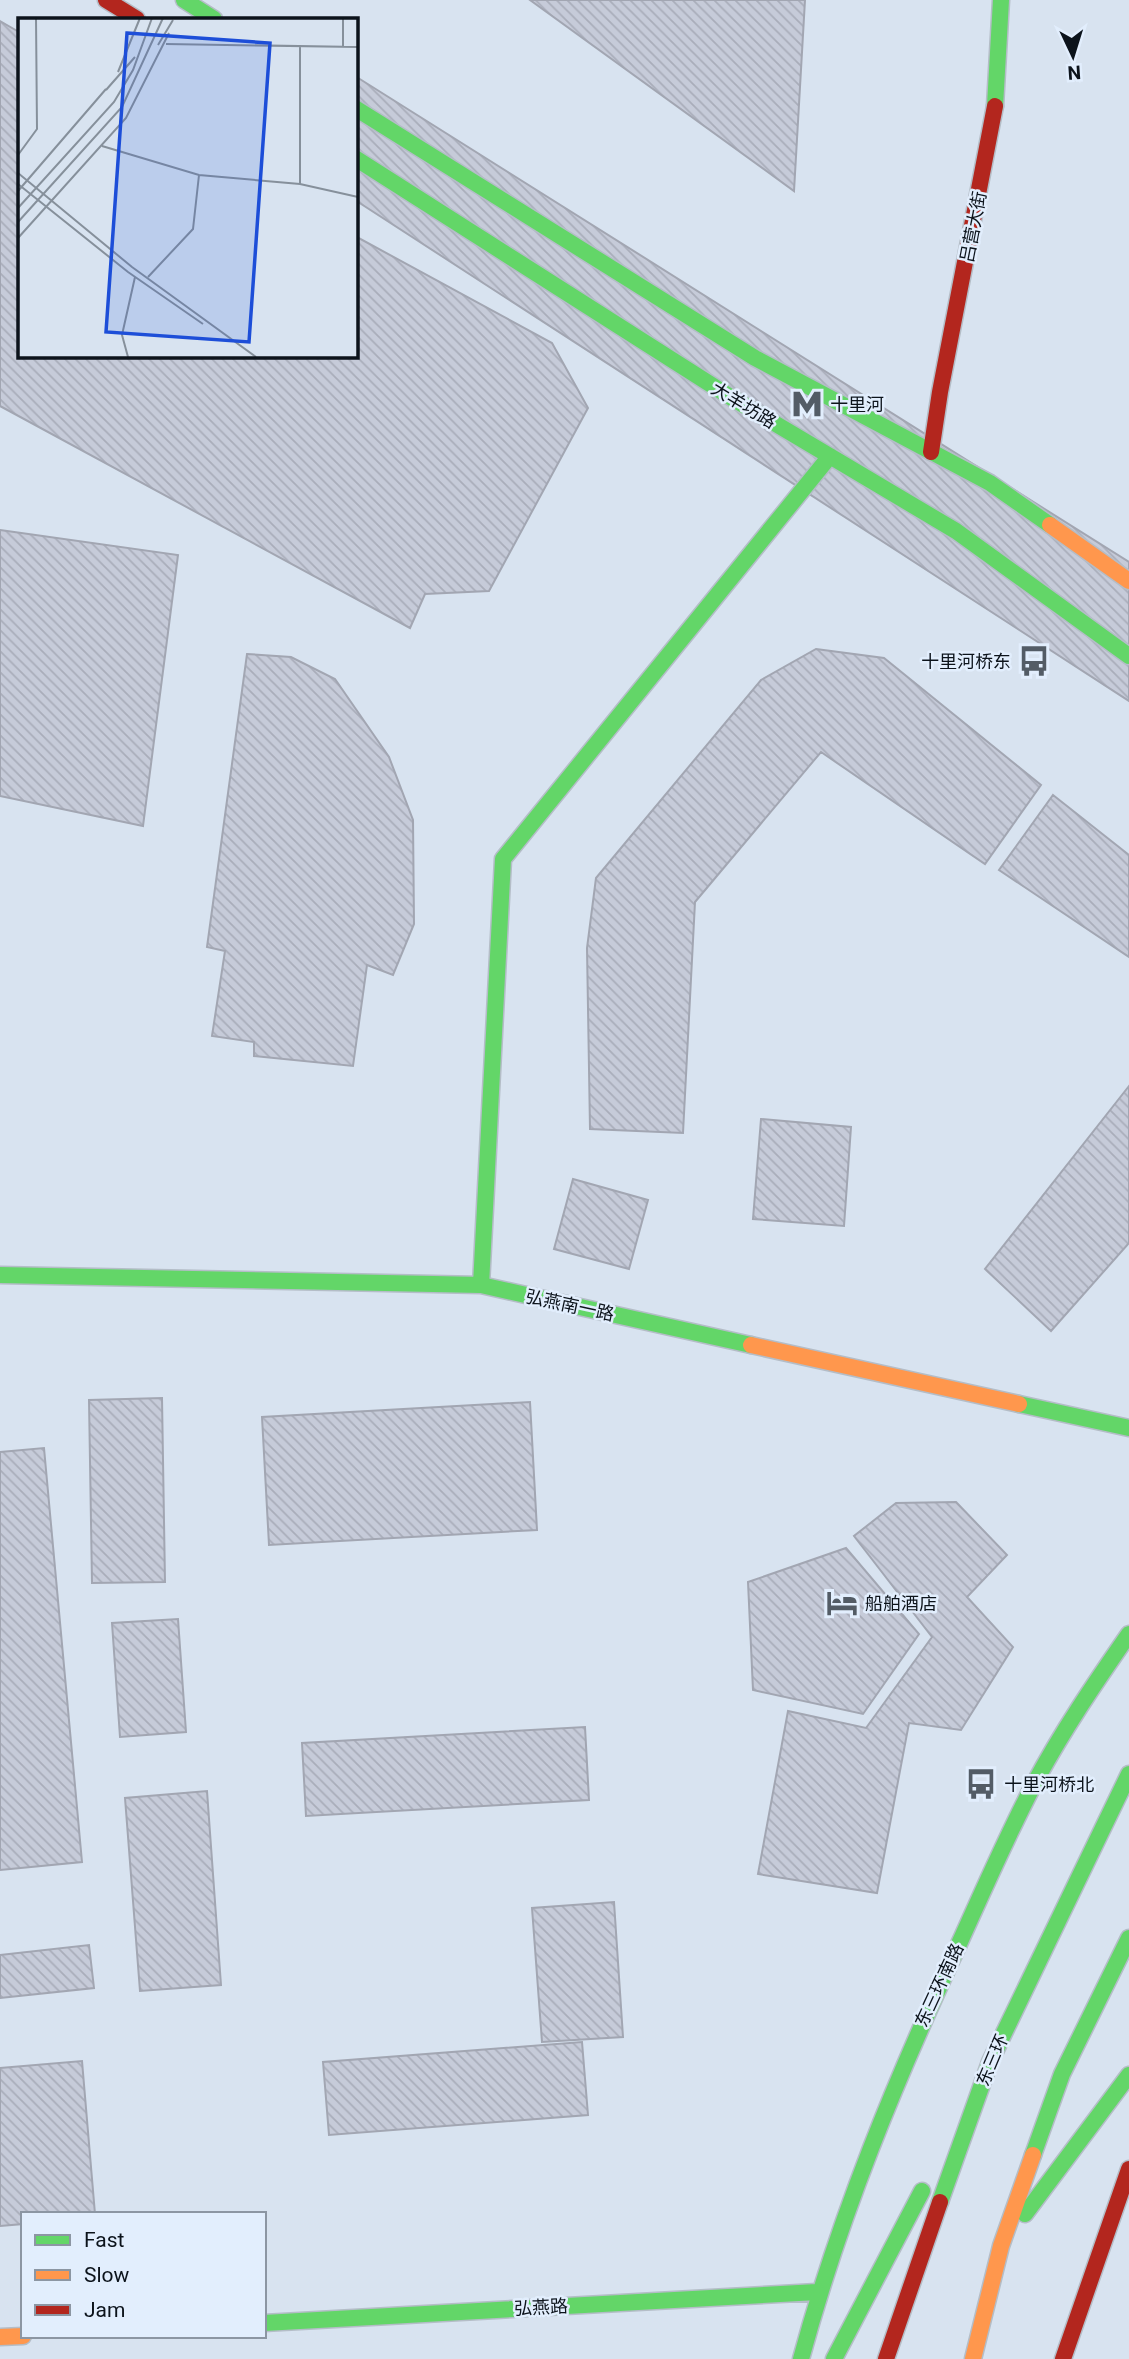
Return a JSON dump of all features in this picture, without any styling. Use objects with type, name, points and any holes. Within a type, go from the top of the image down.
[{"type":"main road","points":[[106,0],[134,18]]},
{"type":"main road","points":[[184,0],[212,18]]},
{"type":"main road","name":"吕营大街","points":[[932,452],[940,392],[995,111],[1002,0]]},
{"type":"main road","points":[[357,109],[755,358],[990,483],[1129,581]]},
{"type":"main road","name":"大羊坊路","points":[[357,159],[732,398],[956,531],[1129,656]]},
{"type":"main road","points":[[481,1285],[503,859],[830,456]]},
{"type":"main road","name":"弘燕南一路","points":[[0,1275],[481,1285],[1129,1428]]},
{"type":"main road","name":"东三环南路","points":[[801,2359],[817,2292],[872,2140],[916,2034],[1033,1786],[1087,1693],[1129,1634]]},
{"type":"main road","name":"东三环","points":[[887,2359],[901,2309],[990,2062],[1129,1774]]},
{"type":"main road","points":[[973,2359],[1001,2246],[1062,2074],[1129,1938]]},
{"type":"main road","points":[[834,2359],[990,2062]]},
{"type":"main road","points":[[1001,2246],[1129,2075]]},
{"type":"main road","points":[[1063,2359],[1129,2169]]},
{"type":"main road","name":"弘燕路","points":[[266,2323],[817,2292]]},
{"type":"main road","points":[[988,2297],[995,2347]]},
{"type":"main road","points":[[0,2337],[21,2336]]},
{"type":"building","points":[[530,0],[805,0],[794,191]]},
{"type":"building","points":[[0,21],[18,31],[18,357],[357,357],[357,237],[552,343],[588,408],[489,591],[425,594],[410,628],[0,406]]},
{"type":"building","points":[[357,77],[1129,562],[1129,701],[357,201]]},
{"type":"building","points":[[0,530],[178,555],[143,826],[0,796]]},
{"type":"building","points":[[816,649],[884,658],[1041,785],[985,864],[821,752],[695,902],[683,1133],[590,1129],[587,948],[596,878],[761,680]]},
{"type":"building","points":[[247,654],[291,657],[335,679],[389,757],[413,820],[414,924],[393,975],[367,965],[353,1066],[254,1056],[254,1042],[212,1036],[225,951],[207,947]]},
{"type":"building","points":[[1053,795],[1129,855],[1129,957],[999,870]]},
{"type":"building","points":[[1129,1086],[1129,1243],[1051,1331],[985,1269]]},
{"type":"building","points":[[761,1119],[851,1127],[844,1226],[753,1219]]},
{"type":"building","points":[[573,1179],[648,1200],[629,1269],[554,1249]]},
{"type":"building","points":[[162,1398],[165,1582],[92,1583],[89,1400]]},
{"type":"building","points":[[530,1402],[537,1530],[269,1545],[262,1417]]},
{"type":"building","points":[[44,1448],[82,1862],[0,1870],[0,1452]]},
{"type":"building","points":[[956,1502],[1007,1555],[967,1597],[1013,1647],[961,1730],[909,1723],[877,1893],[758,1874],[788,1711],[866,1728],[932,1637],[854,1536],[896,1503]]},
{"type":"building","points":[[846,1548],[919,1634],[863,1714],[753,1690],[748,1582]]},
{"type":"building","points":[[178,1619],[186,1732],[120,1737],[112,1623]]},
{"type":"building","points":[[585,1727],[589,1800],[306,1816],[302,1743]]},
{"type":"building","points":[[207,1791],[221,1985],[140,1991],[125,1798]]},
{"type":"building","points":[[614,1902],[623,2037],[542,2042],[532,1908]]},
{"type":"building","points":[[89,1945],[94,1988],[0,1998],[0,1955]]},
{"type":"building","points":[[582,2042],[588,2115],[329,2135],[323,2062]]},
{"type":"building","points":[[82,2061],[95,2212],[21,2212],[21,2224],[0,2226],[0,2068]]},
{"type":"traffic: fast","points":[[184,0],[212,18]]},
{"type":"traffic: fast","points":[[995,106],[1001,0]]},
{"type":"traffic: fast","points":[[357,109],[755,358],[990,483],[1050,525]]},
{"type":"traffic: fast","points":[[357,159],[732,398],[956,531],[1129,656]]},
{"type":"traffic: fast","points":[[481,1285],[503,859],[830,456]]},
{"type":"traffic: fast","points":[[0,1275],[481,1285],[751,1345]]},
{"type":"traffic: fast","points":[[1019,1404],[1129,1428]]},
{"type":"traffic: fast","points":[[801,2359],[833,2252],[871,2148],[936,1995],[1033,1786],[1067,1728],[1129,1634]]},
{"type":"traffic: fast","points":[[940,2202],[990,2062],[1129,1774]]},
{"type":"traffic: fast","points":[[1033,2155],[1062,2074],[1129,1938]]},
{"type":"traffic: fast","points":[[1025,2214],[1129,2075]]},
{"type":"traffic: fast","points":[[834,2359],[922,2191]]},
{"type":"traffic: fast","points":[[266,2323],[817,2292]]},
{"type":"traffic: slow","points":[[1050,525],[1129,581]]},
{"type":"traffic: slow","points":[[751,1345],[1019,1404]]},
{"type":"traffic: slow","points":[[973,2359],[1001,2246],[1033,2155]]},
{"type":"traffic: slow","points":[[0,2337],[21,2336]]},
{"type":"traffic: jam","points":[[106,0],[135,18]]},
{"type":"traffic: jam","points":[[931,452],[995,106]]},
{"type":"traffic: jam","points":[[1063,2359],[1129,2169]]},
{"type":"traffic: jam","points":[[886,2359],[940,2202]]},
{"type":"place","name":"十里河","points":[[807,404]]},
{"type":"place","name":"十里河桥东","points":[[1034,661]]},
{"type":"place","name":"船舶酒店","points":[[842,1603]]},
{"type":"place","name":"十里河桥北","points":[[981,1784]]}]
